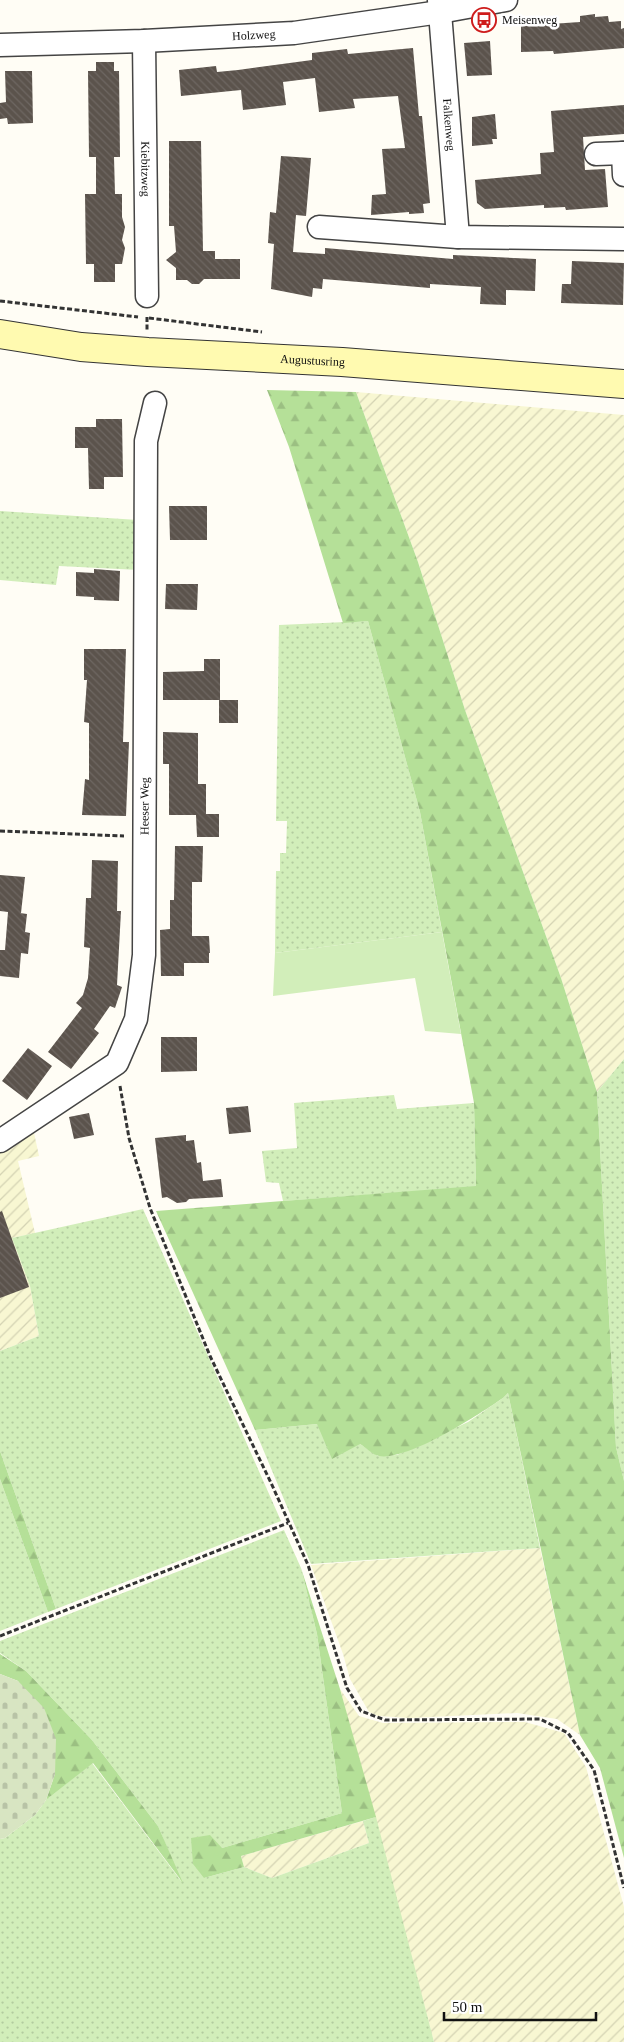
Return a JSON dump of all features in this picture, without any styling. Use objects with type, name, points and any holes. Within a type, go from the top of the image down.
[{"type":"main road","name":"Augustusring","points":[[0,334],[81,346],[148,352],[352,363],[624,384]]},
{"type":"street","name":"Holzweg","points":[[0,45],[144,41],[294,33],[440,6],[506,0]]},
{"type":"street","name":"Falkenweg","points":[[440,6],[458,236]]},
{"type":"street","name":"Kiebitzweg","points":[[144,41],[147,296]]},
{"type":"street","points":[[596,154],[624,160]]},
{"type":"street","points":[[319,227],[458,236],[624,239]]},
{"type":"street","name":"Heeser Weg","points":[[116,1063],[136,1020],[144,955],[146,441],[155,403]]},
{"type":"street","points":[[0,1141],[116,1063]]},
{"type":"path","points":[[147,296],[148,352]]},
{"type":"path","points":[[0,831],[145,837]]},
{"type":"path","points":[[116,1063],[129,1138],[150,1208],[210,1356],[308,1564],[347,1688],[361,1711],[385,1720],[540,1719],[568,1733],[594,1770],[624,1888]]},
{"type":"path","points":[[0,1636],[288,1523]]},
{"type":"green space","points":[[267,390],[356,392],[418,562],[465,710],[561,978],[597,1092],[616,1447],[624,1481],[624,1858],[600,1768],[580,1735],[508,1393],[492,1406],[442,1435],[392,1456],[379,1456],[360,1444],[332,1459],[317,1424],[255,1430],[156,1211],[476,1186],[474,1103],[420,812],[368,621],[343,623],[289,447]]},
{"type":"green space","points":[[356,392],[624,415],[624,1059],[597,1092],[561,978],[465,710],[418,562]]},
{"type":"green space","points":[[0,511],[138,520],[139,570],[59,566],[56,585],[0,580]]},
{"type":"green space","points":[[368,621],[420,812],[442,932],[275,953],[276,871],[280,871],[280,853],[286,853],[287,821],[276,821],[279,625]]},
{"type":"green space","points":[[442,932],[461,1034],[425,1031],[415,978],[273,996],[275,953]]},
{"type":"green space","points":[[624,1059],[624,1481],[616,1447],[597,1092]]},
{"type":"green space","points":[[394,1095],[397,1109],[474,1103],[476,1187],[283,1201],[279,1183],[266,1182],[262,1151],[297,1148],[294,1103]]},
{"type":"green space","points":[[33,1128],[39,1156],[18,1161],[35,1233],[12,1238],[30,1286],[39,1336],[0,1351],[0,1150]]},
{"type":"green space","points":[[143,1209],[281,1521],[56,1609],[0,1451],[0,1351],[39,1336],[30,1286],[12,1238]]},
{"type":"green space","points":[[508,1393],[540,1548],[311,1564],[255,1430],[317,1424],[360,1444],[378,1456],[397,1455],[468,1422]]},
{"type":"green space","points":[[0,1451],[56,1609],[48,1612],[0,1479]]},
{"type":"green space","points":[[0,1479],[48,1612],[0,1631]]},
{"type":"green space","points":[[284,1530],[301,1568],[317,1634],[342,1813],[222,1848],[204,1878],[244,1867],[272,1878],[369,1843],[363,1821],[376,1817],[434,2042],[0,2042],[0,1839],[5,1838],[35,1815],[46,1800],[92,1763],[181,1881],[158,1826],[92,1740],[26,1671],[0,1653],[0,1641]]},
{"type":"green space","points":[[540,1548],[580,1735],[557,1719],[517,1713],[410,1718],[378,1716],[369,1712],[350,1679],[311,1565]]},
{"type":"green space","points":[[301,1568],[340,1689],[376,1817],[241,1856],[244,1867],[204,1878],[193,1864],[191,1838],[210,1835],[222,1848],[342,1813],[317,1634]]},
{"type":"green space","points":[[0,1654],[26,1671],[92,1740],[158,1826],[183,1883],[93,1763],[46,1800],[55,1774],[18,1681],[0,1674]]},
{"type":"green space","points":[[0,1674],[18,1681],[44,1708],[56,1739],[55,1774],[46,1800],[35,1815],[5,1838],[0,1839]]},
{"type":"green space","points":[[340,1689],[359,1716],[383,1723],[525,1722],[564,1733],[586,1767],[624,1907],[624,2042],[434,2042]]},
{"type":"green space","points":[[363,1821],[369,1843],[272,1878],[244,1867],[241,1856]]},
{"type":"building","points":[[595,14],[595,17],[608,16],[609,22],[621,21],[621,29],[624,28],[624,48],[554,54],[553,51],[521,52],[521,26],[580,22],[580,16]]},
{"type":"building","points":[[490,41],[492,75],[467,76],[464,43]]},
{"type":"building","points":[[413,48],[419,116],[422,116],[430,203],[423,204],[424,213],[409,214],[409,212],[371,215],[372,195],[386,194],[382,149],[405,148],[398,96],[353,99],[355,108],[319,112],[315,78],[283,82],[286,105],[243,110],[241,90],[181,96],[179,70],[216,66],[217,72],[312,60],[312,53],[347,49],[348,54]]},
{"type":"building","points":[[96,62],[114,62],[114,71],[119,71],[120,157],[114,157],[115,194],[122,194],[122,217],[125,227],[122,240],[125,248],[122,264],[115,264],[115,282],[94,282],[94,264],[86,264],[85,194],[96,194],[96,157],[89,157],[88,71],[96,71]]},
{"type":"building","points":[[5,71],[32,71],[33,123],[8,124],[7,118],[0,119],[0,103],[6,102]]},
{"type":"building","points":[[624,105],[624,134],[583,137],[585,170],[605,169],[608,207],[566,210],[565,207],[544,208],[544,205],[485,209],[477,203],[475,180],[541,174],[540,153],[554,152],[551,111]]},
{"type":"building","points":[[495,114],[497,139],[492,139],[493,144],[472,146],[472,117]]},
{"type":"building","points":[[169,141],[201,141],[203,251],[215,251],[215,259],[240,259],[240,279],[204,279],[199,284],[192,284],[187,280],[176,280],[176,268],[166,260],[176,252],[174,226],[169,226]]},
{"type":"building","points":[[281,156],[311,158],[306,216],[296,215],[293,252],[325,254],[325,248],[453,259],[453,255],[536,259],[535,291],[506,290],[506,305],[480,304],[481,287],[430,284],[430,288],[323,279],[322,289],[313,288],[312,297],[271,289],[274,244],[268,243],[270,212],[276,213]]},
{"type":"building","points":[[572,261],[624,263],[623,305],[561,303],[562,284],[571,284]]},
{"type":"building","points":[[96,419],[122,419],[123,477],[104,477],[104,489],[89,489],[88,448],[75,448],[75,427],[96,427]]},
{"type":"building","points":[[169,506],[207,506],[207,540],[170,540]]},
{"type":"building","points":[[94,569],[120,571],[119,601],[94,600],[94,597],[76,596],[76,572],[94,573]]},
{"type":"building","points":[[166,584],[198,584],[197,610],[165,609]]},
{"type":"building","points":[[84,649],[126,649],[123,742],[129,742],[126,816],[82,815],[85,779],[89,780],[89,723],[84,722],[87,680],[84,680]]},
{"type":"building","points":[[204,659],[220,659],[220,700],[238,700],[238,723],[219,723],[219,700],[163,700],[163,672],[204,671]]},
{"type":"building","points":[[163,732],[198,733],[198,784],[206,784],[206,814],[219,814],[219,837],[197,837],[196,815],[169,815],[169,764],[163,764]]},
{"type":"building","points":[[175,846],[203,846],[202,882],[192,882],[192,936],[209,936],[209,963],[184,963],[184,976],[161,976],[160,930],[170,929],[170,900],[174,900]]},
{"type":"building","points":[[92,860],[118,861],[117,911],[121,911],[117,985],[122,987],[115,1008],[110,1006],[94,1029],[99,1033],[71,1069],[48,1052],[82,1008],[76,1003],[83,995],[88,978],[90,948],[84,947],[86,898],[91,898]]},
{"type":"building","points":[[0,875],[25,877],[20,913],[27,914],[25,932],[30,933],[28,954],[21,953],[19,978],[0,976],[0,950],[5,950],[8,912],[0,911]]},
{"type":"building","points":[[161,1037],[197,1037],[197,1071],[161,1072]]},
{"type":"building","points":[[28,1048],[52,1066],[27,1100],[2,1081]]},
{"type":"building","points":[[248,1106],[251,1132],[229,1134],[226,1108]]},
{"type":"building","points":[[89,1113],[94,1135],[74,1139],[69,1117]]},
{"type":"building","points":[[186,1135],[186,1141],[194,1140],[197,1163],[201,1162],[203,1181],[221,1179],[223,1197],[189,1199],[186,1202],[177,1203],[167,1197],[162,1198],[155,1138]]},
{"type":"building","points":[[2,1211],[29,1287],[0,1298],[0,1212]]},
{"type":"place","name":"Meisenweg","points":[[484,20]]}]
